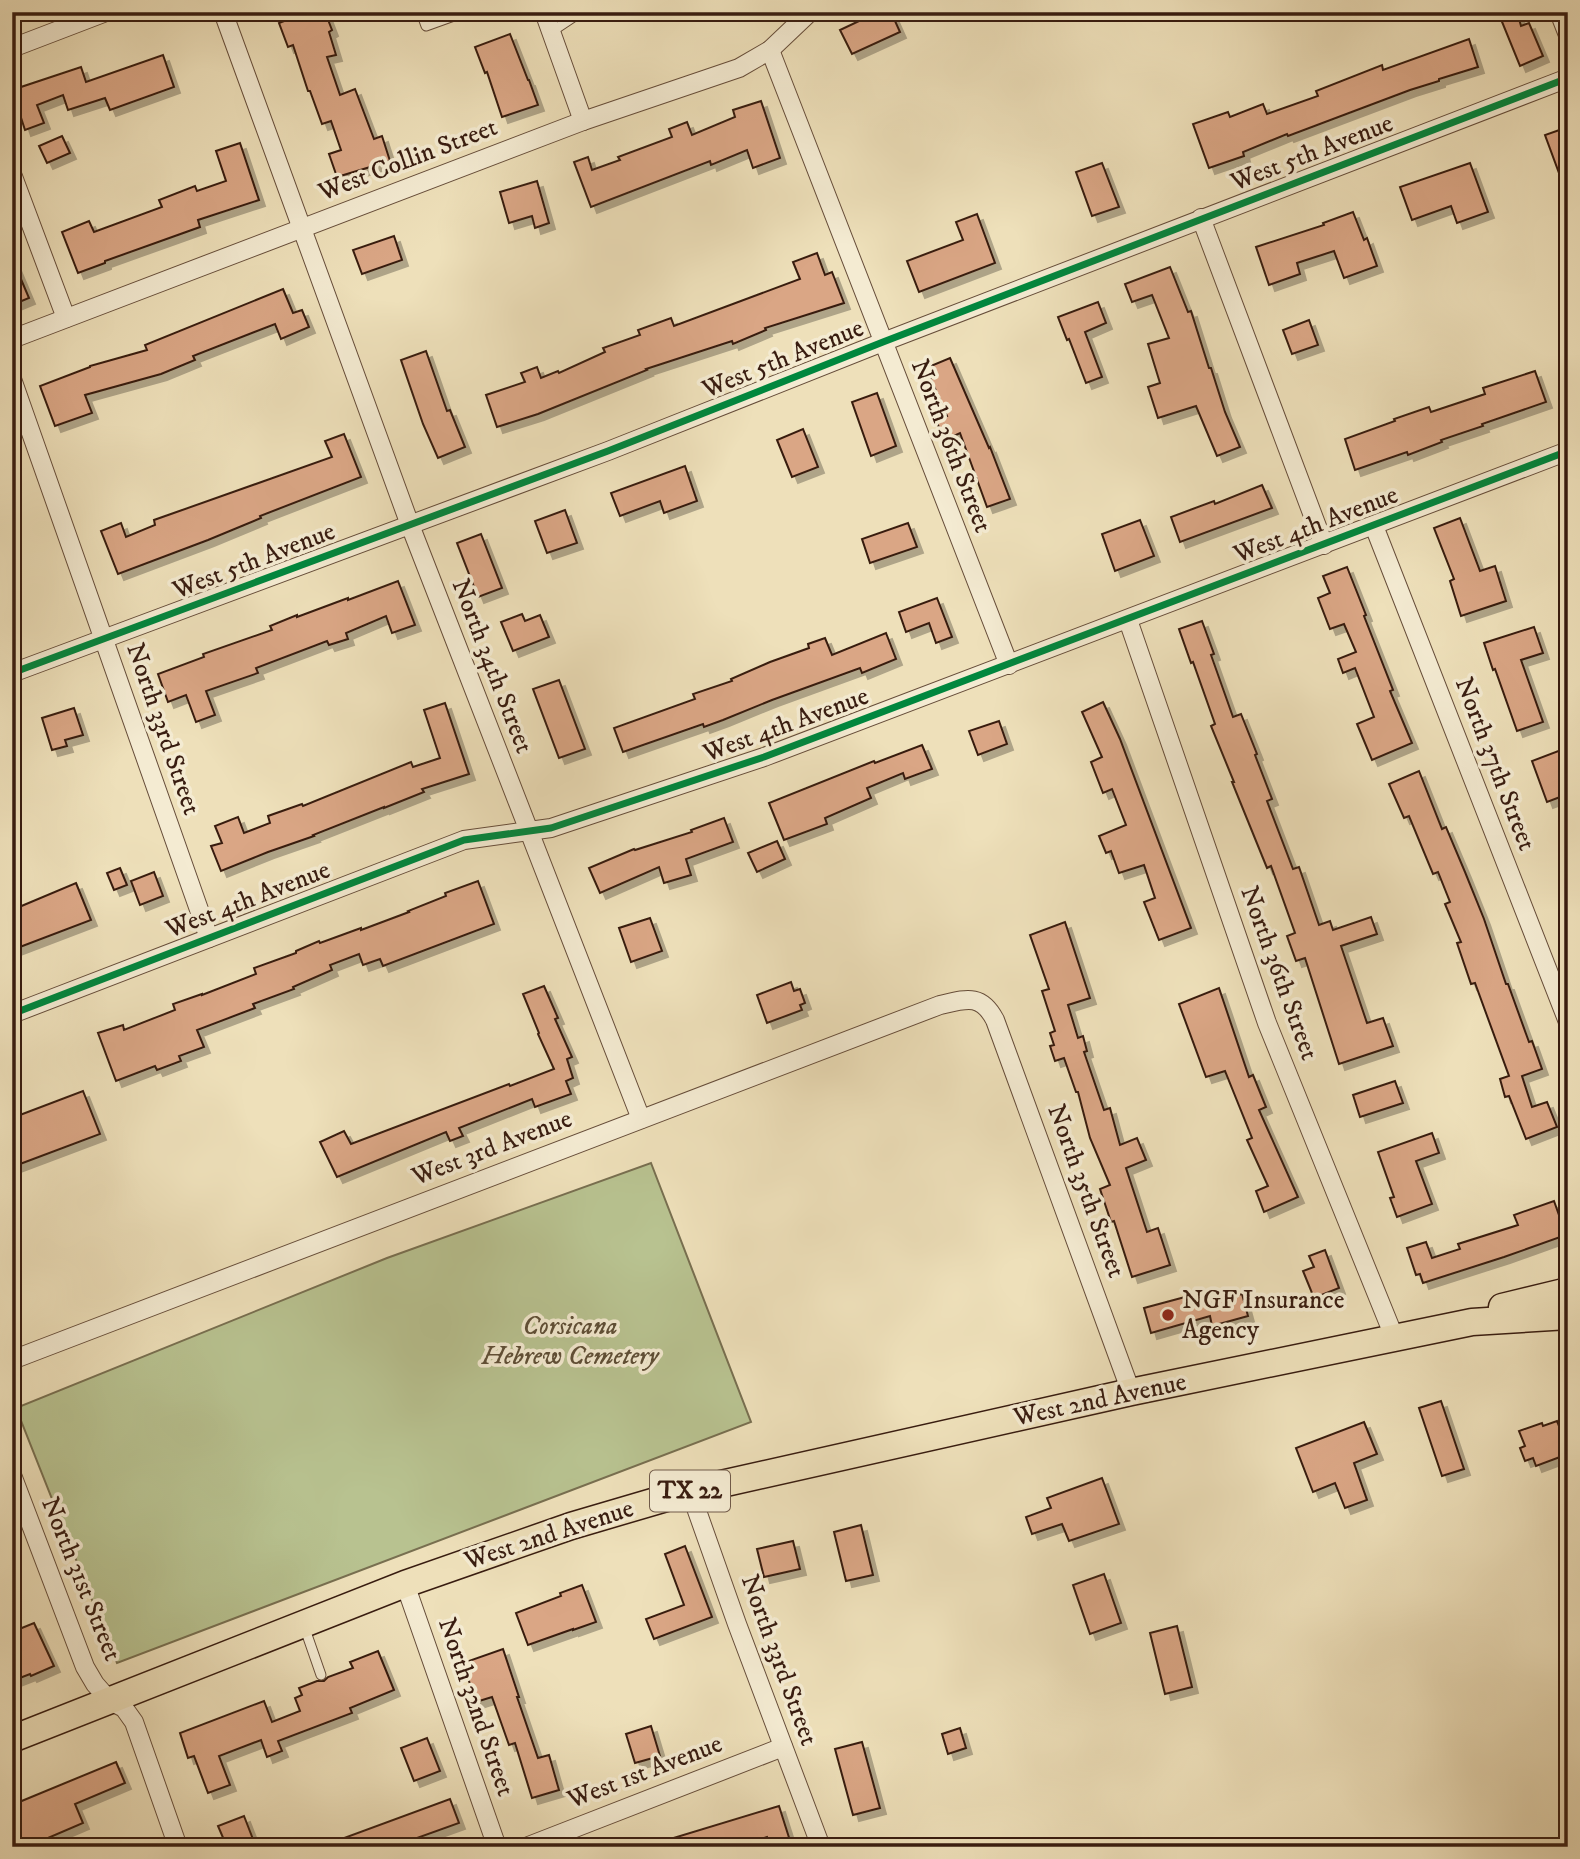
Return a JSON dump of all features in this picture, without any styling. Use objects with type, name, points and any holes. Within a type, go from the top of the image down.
[{"type":"main road","points":[[1472,1322],[1499,1308],[1568,1291]]},
{"type":"main road","name":"TX 22","points":[[1395,1339],[1472,1322],[1568,1316]]},
{"type":"main road","name":"West 2nd Avenue","points":[[12,1739],[405,1584],[571,1526],[690,1491],[1131,1392],[1395,1339]]},
{"type":"street","points":[[12,48],[106,12]]},
{"type":"street","name":"North 34th Street","points":[[223,12],[410,525],[641,1119]]},
{"type":"street","points":[[544,12],[583,121]]},
{"type":"street","name":"West Collin Street","points":[[12,339],[583,121],[739,68],[770,50],[810,12]]},
{"type":"street","points":[[1559,12],[1568,34]]},
{"type":"street","name":"North 36th Street","points":[[770,50],[1009,665]]},
{"type":"street","name":"West 5th Avenue","points":[[12,673],[608,451],[1201,218],[1568,78]]},
{"type":"street","points":[[12,174],[66,318]]},
{"type":"street","points":[[1201,218],[1324,545]]},
{"type":"street","name":"North 33rd Street","points":[[12,379],[209,938]]},
{"type":"street","name":"West 4th Avenue","points":[[12,1014],[464,840],[551,828],[764,757],[1568,451]]},
{"type":"street","name":"North 37th Street","points":[[1374,526],[1568,1022]]},
{"type":"street","name":"North 36th Street","points":[[1128,620],[1267,1023],[1395,1339]]},
{"type":"street","name":"West 3rd Avenue","points":[[12,1360],[940,1005],[966,999],[977,1000],[989,1009]]},
{"type":"street","name":"North 35th Street","points":[[989,1009],[1131,1392]]},
{"type":"street","name":"North 31st Street","points":[[12,1475],[85,1667],[110,1701],[124,1708],[134,1722],[178,1847]]},
{"type":"street","name":"North 33rd Street","points":[[690,1491],[737,1625],[821,1847]]},
{"type":"street","name":"North 32nd Street","points":[[405,1584],[497,1847]]},
{"type":"street","name":"West 1st Avenue","points":[[526,1847],[783,1747]]},
{"type":"lane","points":[[422,12],[426,26],[466,12]]},
{"type":"lane","points":[[551,32],[581,12]]},
{"type":"lane","points":[[303,1625],[321,1675]]},
{"type":"green space","name":"Corsicana Hebrew Cemetery","points":[[651,1163],[751,1422],[117,1663],[16,1408],[387,1258]]},
{"type":"building","points":[[307,12],[325,12],[332,30],[329,32],[336,55],[327,57],[340,95],[355,89],[374,139],[382,136],[390,161],[337,177],[329,154],[341,150],[331,121],[322,124],[293,45],[288,47],[279,23]]},
{"type":"building","points":[[878,12],[891,12],[900,32],[852,54],[840,30]]},
{"type":"building","points":[[1498,12],[1517,12],[1521,26],[1529,23],[1543,56],[1520,66]]},
{"type":"building","points":[[510,34],[538,105],[502,117],[487,72],[485,73],[475,47]]},
{"type":"building","points":[[1469,39],[1478,67],[1288,136],[1287,134],[1243,152],[1244,156],[1209,168],[1193,124],[1228,112],[1230,117],[1263,104],[1267,114],[1318,96],[1316,91],[1382,65],[1383,70]]},
{"type":"building","points":[[163,55],[174,87],[110,110],[105,98],[68,110],[63,95],[37,105],[44,123],[25,130],[12,90],[81,67],[86,82]]},
{"type":"building","points":[[761,101],[780,158],[753,168],[747,150],[711,165],[710,161],[591,207],[574,162],[588,157],[592,170],[620,160],[618,157],[672,137],[669,129],[687,122],[692,135],[735,117],[733,110]]},
{"type":"building","points":[[1568,127],[1568,192],[1566,192],[1545,135]]},
{"type":"building","points":[[62,136],[70,153],[47,163],[39,146]]},
{"type":"building","points":[[240,143],[259,200],[198,220],[200,227],[78,273],[62,232],[89,221],[94,232],[162,207],[159,200],[195,186],[197,191],[226,181],[216,151]]},
{"type":"building","points":[[1102,163],[1119,207],[1092,216],[1076,172]]},
{"type":"building","points":[[1470,163],[1488,212],[1457,223],[1451,206],[1412,220],[1400,187]]},
{"type":"building","points":[[537,181],[549,223],[535,228],[532,216],[509,223],[500,192]]},
{"type":"building","points":[[1353,212],[1364,240],[1367,238],[1377,266],[1344,278],[1334,251],[1297,263],[1300,274],[1269,285],[1256,247],[1324,225],[1323,223]]},
{"type":"building","points":[[977,214],[995,263],[919,292],[907,261],[963,240],[956,222]]},
{"type":"building","points":[[394,236],[402,260],[362,274],[353,250]]},
{"type":"building","points":[[817,253],[825,275],[832,272],[844,303],[765,328],[766,330],[733,344],[732,341],[646,369],[538,414],[497,427],[486,395],[525,382],[521,373],[537,367],[541,378],[558,371],[559,373],[605,352],[603,348],[640,335],[638,330],[671,318],[674,326],[800,279],[793,262]]},
{"type":"building","points":[[12,258],[29,298],[12,305]]},
{"type":"building","points":[[1170,267],[1188,312],[1191,311],[1209,368],[1240,447],[1217,456],[1196,406],[1158,418],[1148,387],[1160,383],[1148,344],[1169,338],[1152,295],[1132,302],[1125,284]]},
{"type":"building","points":[[283,289],[293,313],[302,310],[309,327],[281,339],[275,324],[193,356],[195,360],[161,374],[85,395],[92,413],[55,426],[40,386],[90,366],[147,350],[145,345]]},
{"type":"building","points":[[1098,302],[1106,323],[1085,332],[1102,377],[1086,383],[1058,317]]},
{"type":"building","points":[[1309,320],[1318,345],[1292,354],[1283,330]]},
{"type":"building","points":[[426,351],[447,411],[450,410],[465,447],[438,458],[401,360]]},
{"type":"building","points":[[950,358],[1010,499],[987,507],[960,433],[945,440],[936,421],[947,416],[926,368]]},
{"type":"building","points":[[1535,371],[1546,402],[1482,424],[1483,426],[1408,455],[1407,452],[1355,470],[1345,439],[1429,407],[1431,412],[1485,394],[1483,388]]},
{"type":"building","points":[[877,393],[896,446],[871,456],[852,402]]},
{"type":"building","points":[[803,429],[818,467],[792,477],[777,440]]},
{"type":"building","points":[[344,434],[361,477],[118,574],[101,531],[121,523],[126,537],[155,525],[154,520],[332,457],[325,441]]},
{"type":"building","points":[[685,466],[697,501],[664,513],[660,501],[620,516],[611,493]]},
{"type":"building","points":[[1262,485],[1272,508],[1180,542],[1171,517],[1214,501],[1215,504]]},
{"type":"building","points":[[565,510],[577,543],[547,553],[535,521]]},
{"type":"building","points":[[1460,518],[1480,571],[1495,566],[1506,601],[1461,616],[1450,581],[1454,579],[1434,528]]},
{"type":"building","points":[[1140,520],[1154,556],[1115,571],[1102,534]]},
{"type":"building","points":[[908,523],[917,547],[870,563],[862,539]]},
{"type":"building","points":[[481,534],[502,588],[478,597],[457,543]]},
{"type":"building","points":[[1347,567],[1393,690],[1390,691],[1412,743],[1372,760],[1357,724],[1374,717],[1355,668],[1343,673],[1338,659],[1356,652],[1344,624],[1330,629],[1318,598],[1330,593],[1323,576]]},
{"type":"building","points":[[398,581],[415,625],[392,633],[386,616],[346,633],[348,639],[329,645],[327,641],[256,668],[258,673],[206,691],[215,715],[196,722],[186,695],[168,702],[158,674],[204,657],[203,654],[272,630],[270,626],[297,615]]},
{"type":"building","points":[[937,598],[952,637],[936,643],[929,623],[906,632],[899,612]]},
{"type":"building","points":[[522,614],[525,621],[540,615],[549,637],[513,651],[501,622]]},
{"type":"building","points":[[1202,621],[1233,717],[1241,714],[1272,799],[1267,801],[1293,869],[1299,867],[1319,925],[1330,921],[1333,930],[1371,917],[1377,934],[1341,946],[1367,1023],[1383,1018],[1393,1046],[1339,1064],[1305,958],[1296,961],[1287,936],[1295,933],[1271,866],[1267,868],[1232,782],[1211,726],[1215,724],[1179,629]]},
{"type":"building","points":[[1534,627],[1543,653],[1521,660],[1543,722],[1517,731],[1484,643]]},
{"type":"building","points":[[886,633],[896,659],[862,673],[860,668],[704,727],[703,724],[623,752],[614,728],[695,699],[693,694],[732,681],[731,679],[770,662],[809,648],[808,644],[825,638],[832,655]]},
{"type":"building","points":[[559,680],[585,749],[559,758],[533,689]]},
{"type":"building","points":[[1103,702],[1120,739],[1191,928],[1159,940],[1144,902],[1155,898],[1144,865],[1119,873],[1111,851],[1106,853],[1099,836],[1126,825],[1112,789],[1103,793],[1091,762],[1102,757],[1082,712]]},
{"type":"building","points":[[445,703],[469,774],[422,789],[424,792],[221,871],[211,846],[222,843],[215,826],[238,817],[244,833],[270,823],[268,816],[302,804],[303,806],[411,762],[413,767],[440,758],[424,710]]},
{"type":"building","points":[[74,708],[83,735],[65,740],[67,746],[52,750],[42,718]]},
{"type":"building","points":[[999,721],[1007,744],[978,755],[969,731]]},
{"type":"building","points":[[922,745],[932,769],[905,779],[903,773],[867,788],[871,798],[825,818],[827,824],[784,840],[769,803]]},
{"type":"building","points":[[1561,750],[1568,769],[1568,794],[1547,802],[1532,761]]},
{"type":"building","points":[[1419,771],[1442,829],[1446,827],[1465,872],[1506,984],[1542,1069],[1522,1076],[1532,1107],[1547,1102],[1557,1127],[1526,1139],[1509,1096],[1505,1097],[1500,1079],[1509,1076],[1475,983],[1471,984],[1457,943],[1461,942],[1445,904],[1450,902],[1438,872],[1433,874],[1409,816],[1404,818],[1389,784]]},
{"type":"building","points":[[724,818],[733,842],[686,859],[691,875],[664,883],[659,867],[600,893],[589,868],[634,849],[692,832],[691,830]]},
{"type":"building","points":[[777,841],[785,859],[757,872],[748,853]]},
{"type":"building","points":[[120,868],[127,885],[114,890],[107,873]]},
{"type":"building","points":[[154,872],[163,896],[140,905],[131,881]]},
{"type":"building","points":[[478,881],[494,924],[383,966],[380,959],[363,965],[359,954],[330,965],[332,970],[293,987],[294,989],[253,1004],[255,1008],[197,1030],[204,1047],[179,1056],[181,1061],[157,1070],[155,1066],[116,1081],[98,1033],[123,1025],[124,1030],[175,1010],[173,1004],[256,974],[254,968],[296,953],[319,941],[320,943],[361,930],[409,912],[446,896],[445,893]]},
{"type":"building","points":[[76,883],[91,920],[12,950],[12,910]]},
{"type":"building","points":[[650,918],[662,951],[631,962],[619,928]]},
{"type":"building","points":[[1065,922],[1090,998],[1068,1005],[1078,1038],[1083,1036],[1087,1051],[1084,1052],[1104,1110],[1110,1108],[1120,1145],[1137,1138],[1146,1160],[1126,1168],[1147,1232],[1158,1228],[1170,1265],[1132,1277],[1114,1221],[1111,1222],[1100,1189],[1110,1185],[1090,1138],[1078,1092],[1064,1058],[1055,1061],[1050,1046],[1054,1045],[1050,1033],[1055,1031],[1042,991],[1049,989],[1030,935]]},
{"type":"building","points":[[791,982],[794,991],[800,989],[805,1003],[800,1005],[802,1010],[767,1023],[757,995]]},
{"type":"building","points":[[544,986],[572,1057],[567,1059],[573,1078],[566,1081],[571,1094],[535,1107],[532,1099],[459,1128],[463,1136],[450,1141],[446,1132],[337,1177],[320,1142],[344,1131],[351,1144],[554,1069],[523,994]]},
{"type":"building","points":[[1219,988],[1249,1077],[1253,1075],[1266,1107],[1259,1110],[1298,1197],[1264,1212],[1256,1191],[1268,1186],[1247,1140],[1252,1138],[1225,1071],[1206,1077],[1179,1004]]},
{"type":"building","points":[[1395,1081],[1403,1103],[1360,1117],[1353,1095]]},
{"type":"building","points":[[83,1091],[100,1134],[12,1167],[12,1118]]},
{"type":"building","points":[[1432,1133],[1439,1153],[1416,1161],[1432,1204],[1397,1217],[1390,1198],[1394,1197],[1378,1152]]},
{"type":"building","points":[[1554,1201],[1566,1235],[1423,1283],[1420,1274],[1416,1275],[1407,1248],[1426,1242],[1432,1258],[1460,1249],[1458,1244],[1518,1225],[1514,1215]]},
{"type":"building","points":[[1325,1250],[1339,1288],[1314,1298],[1303,1271],[1314,1267],[1309,1256]]},
{"type":"building","points":[[1242,1294],[1248,1316],[1212,1326],[1210,1316],[1151,1333],[1144,1308],[1185,1297],[1188,1308]]},
{"type":"building","points":[[1441,1401],[1464,1469],[1442,1476],[1419,1408]]},
{"type":"building","points":[[1557,1421],[1568,1454],[1536,1466],[1533,1458],[1525,1461],[1520,1448],[1525,1446],[1519,1431]]},
{"type":"building","points":[[1364,1422],[1377,1454],[1354,1463],[1367,1500],[1345,1508],[1335,1483],[1313,1492],[1296,1448]]},
{"type":"building","points":[[1102,1478],[1119,1524],[1069,1541],[1062,1524],[1032,1534],[1026,1517],[1051,1508],[1047,1498]]},
{"type":"building","points":[[861,1525],[873,1575],[846,1581],[834,1532]]},
{"type":"building","points":[[793,1541],[800,1569],[764,1577],[757,1549]]},
{"type":"building","points":[[685,1546],[712,1617],[654,1639],[646,1619],[684,1605],[665,1554]]},
{"type":"building","points":[[1104,1574],[1121,1623],[1090,1634],[1073,1585]]},
{"type":"building","points":[[582,1585],[596,1622],[528,1645],[516,1613]]},
{"type":"building","points":[[34,1623],[54,1666],[12,1681],[12,1632]]},
{"type":"building","points":[[1177,1626],[1192,1687],[1165,1694],[1150,1633]]},
{"type":"building","points":[[503,1649],[538,1758],[549,1755],[559,1790],[532,1798],[515,1743],[509,1745],[492,1697],[476,1702],[463,1663]]},
{"type":"building","points":[[378,1651],[394,1690],[350,1708],[352,1713],[278,1741],[282,1751],[267,1757],[261,1740],[219,1756],[230,1785],[208,1793],[194,1756],[188,1758],[180,1733],[264,1701],[272,1722],[300,1711],[295,1698],[302,1695],[299,1688],[324,1681],[353,1668],[350,1662]]},
{"type":"building","points":[[651,1726],[660,1756],[635,1763],[626,1734]]},
{"type":"building","points":[[960,1728],[966,1748],[948,1754],[942,1734]]},
{"type":"building","points":[[427,1738],[440,1771],[414,1781],[401,1748]]},
{"type":"building","points":[[862,1742],[880,1808],[853,1815],[835,1749]]},
{"type":"building","points":[[116,1762],[125,1783],[75,1804],[83,1823],[27,1847],[24,1847],[18,1833],[12,1835],[12,1805]]},
{"type":"building","points":[[450,1799],[459,1823],[392,1847],[325,1845]]},
{"type":"building","points":[[779,1806],[792,1847],[770,1847],[767,1837],[737,1847],[657,1847],[657,1843]]},
{"type":"building","points":[[244,1816],[256,1847],[227,1847],[218,1826]]},
{"type":"cycle path","points":[[12,673],[608,451],[1568,78]]},
{"type":"cycle path","points":[[12,1014],[464,840],[551,828],[764,757],[1568,451]]},
{"type":"place","name":"NGF Insurance Agency","points":[[1168,1315]]}]
